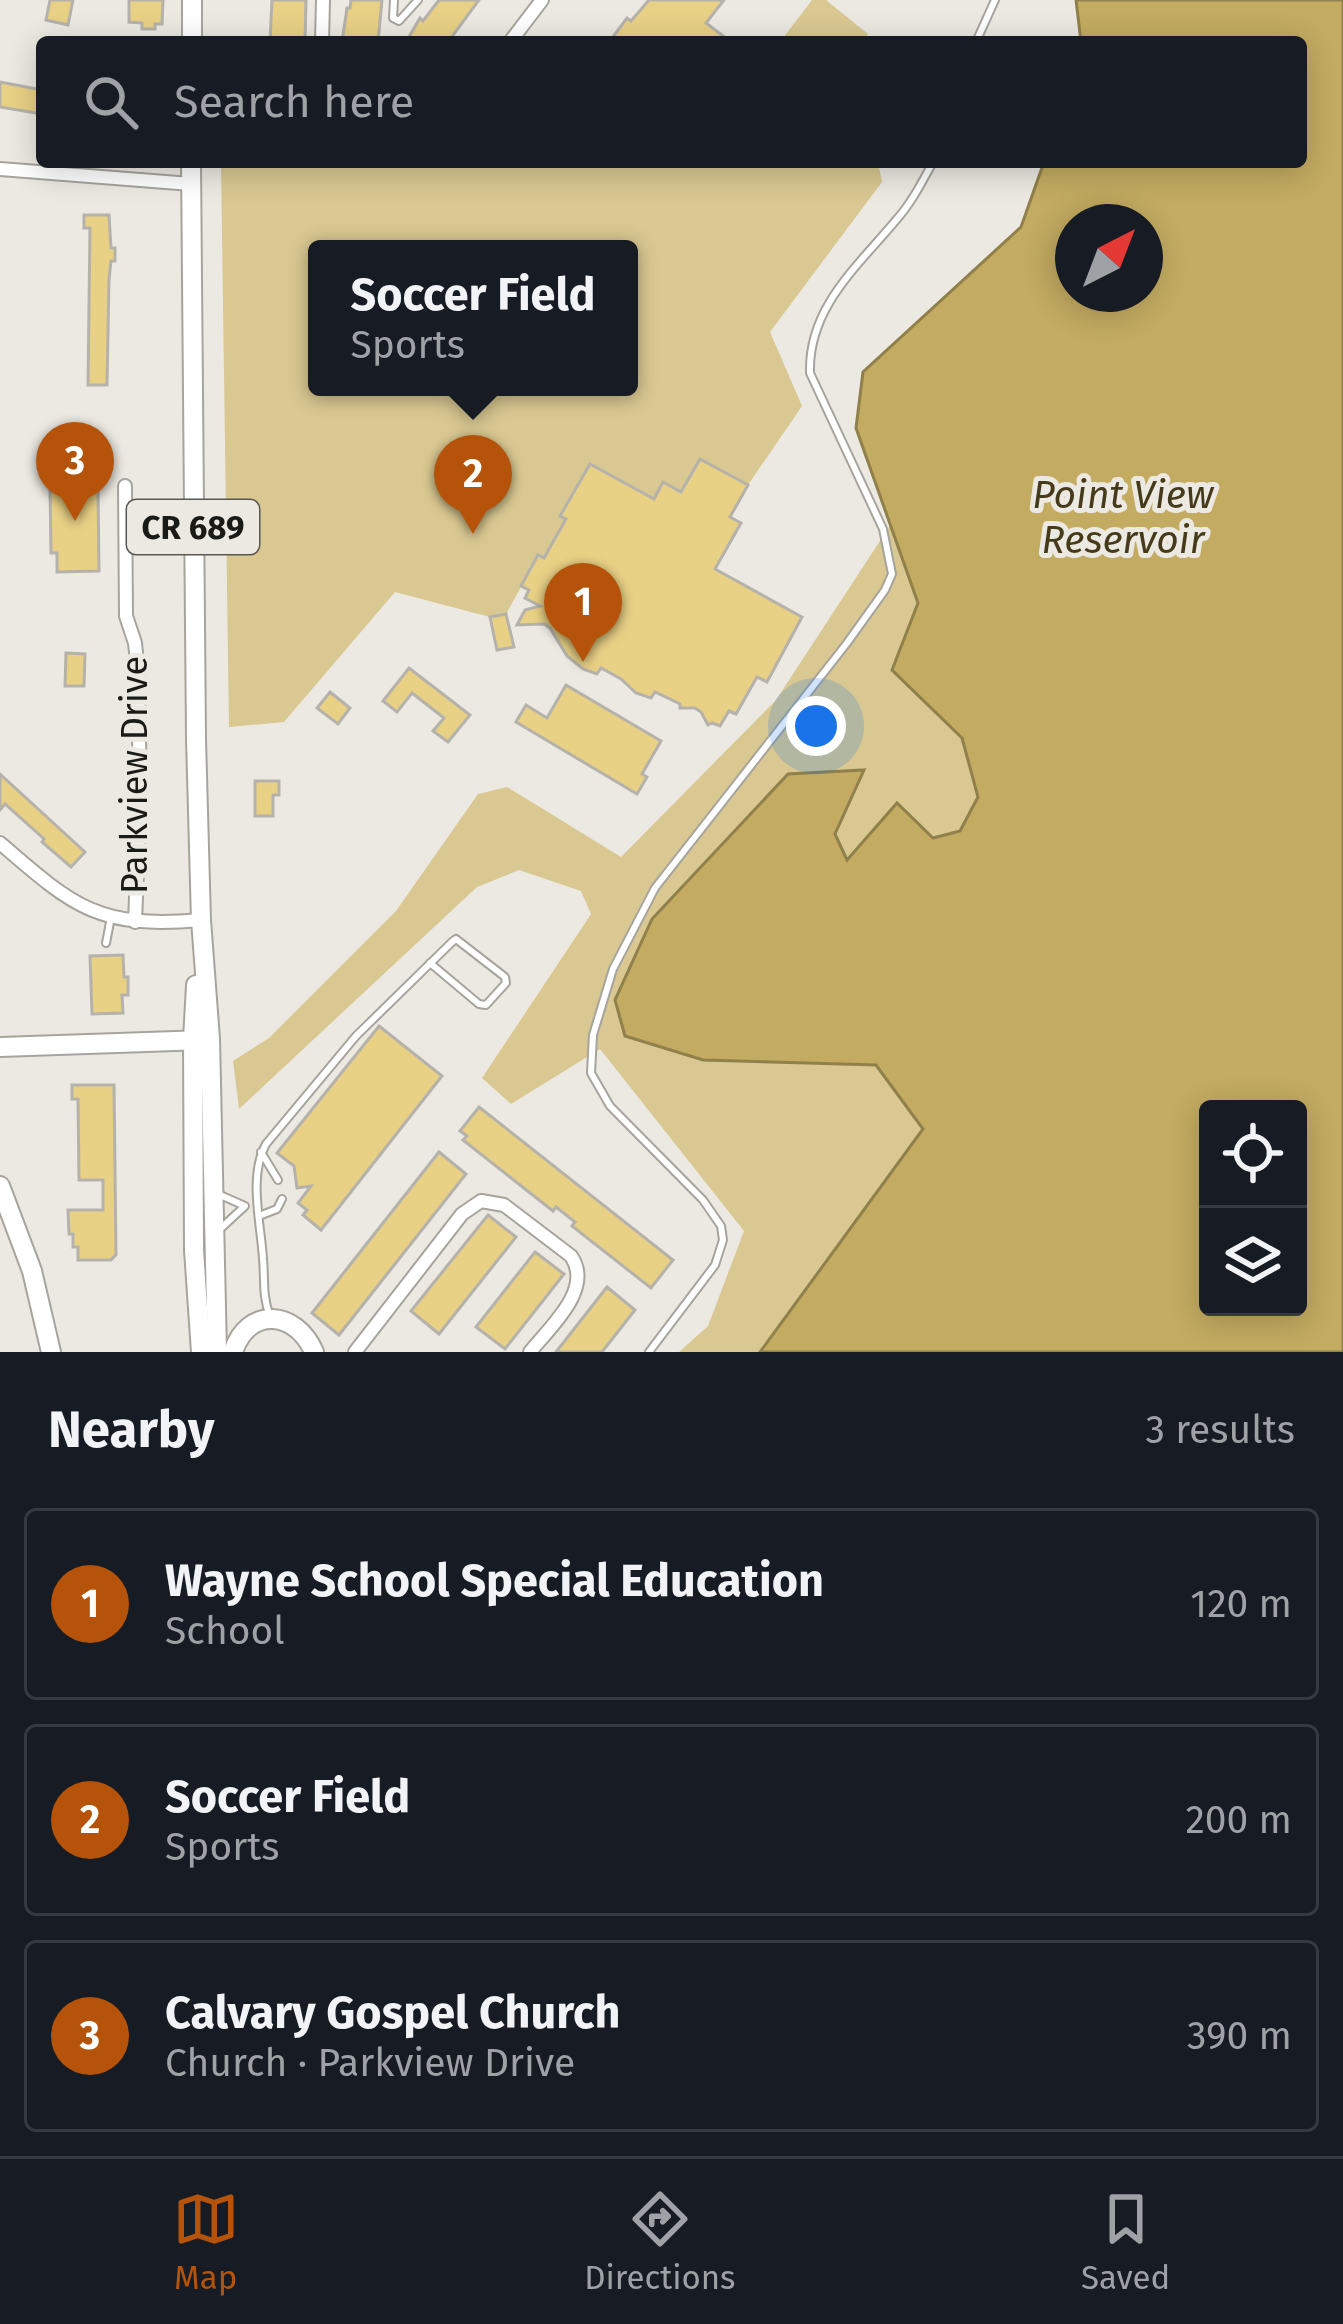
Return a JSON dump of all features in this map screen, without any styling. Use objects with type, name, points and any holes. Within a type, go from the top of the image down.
[{"type":"main road","points":[[192,0],[192,36]]},
{"type":"main road","name":"CR 689","points":[[191,168],[201,920],[194,1250],[201,1352]]},
{"type":"main road","points":[[0,1047],[201,1040]]},
{"type":"main road","name":"CR 689","points":[[201,1040],[217,1352]]},
{"type":"main road","points":[[0,1186],[32,1271],[51,1352]]},
{"type":"main road","points":[[232,1352],[246,1328],[272,1319],[302,1332],[314,1352]]},
{"type":"street","points":[[322,36],[323,0]]},
{"type":"street","points":[[515,36],[542,0]]},
{"type":"street","points":[[0,169],[191,184]]},
{"type":"street","name":"Parkview Drive","points":[[125,486],[126,616],[138,672],[135,922]]},
{"type":"street","points":[[0,843],[58,893],[88,909],[135,922],[201,920]]},
{"type":"street","points":[[355,1352],[462,1214],[481,1201],[505,1205],[578,1265],[575,1292],[530,1352]]},
{"type":"lane","points":[[394,0],[393,18],[399,21],[418,0]]},
{"type":"lane","points":[[979,36],[995,0]]},
{"type":"lane","points":[[649,1352],[715,1264],[723,1240],[721,1226],[703,1200],[599,1090],[591,1073],[593,1035],[613,969],[655,888],[847,643],[892,574],[883,529],[810,373],[809,354],[824,310],[845,278],[908,206],[930,168]]},
{"type":"lane","points":[[106,943],[111,916]]},
{"type":"lane","points":[[272,1319],[262,1296],[261,1152],[340,1054],[430,964],[456,939],[506,977],[506,983],[486,1005],[479,1004],[430,964]]},
{"type":"lane","points":[[261,1152],[278,1180]]},
{"type":"lane","points":[[212,1188],[245,1206],[258,1205]]},
{"type":"lane","points":[[259,1216],[277,1209],[282,1199]]},
{"type":"lane","points":[[212,1237],[245,1206]]},
{"type":"shaded area","points":[[812,0],[826,0],[868,34],[866,36],[785,36]]},
{"type":"shaded area","points":[[221,168],[879,168],[882,182],[770,332],[802,406],[748,485],[700,459],[681,492],[663,482],[654,499],[590,464],[561,515],[566,519],[544,558],[538,556],[506,614],[490,617],[395,592],[284,722],[229,727]]},
{"type":"shaded area","points":[[891,524],[918,603],[892,670],[962,738],[978,796],[960,831],[847,860],[835,834],[703,1060],[876,1065],[923,1129],[760,1352],[679,1352],[708,1326],[744,1231],[600,1049],[511,1104],[482,1078],[591,914],[581,891],[519,870],[477,887],[239,1109],[233,1061],[269,1038],[396,911],[478,794],[507,787],[621,857],[776,700]]},
{"type":"water","name":"Point View Reservoir","points":[[1076,0],[1343,0],[1343,1352],[760,1352],[923,1129],[876,1065],[703,1060],[625,1036],[615,1000],[652,919],[788,774],[864,770],[835,834],[847,860],[897,803],[933,838],[960,831],[978,797],[962,738],[892,670],[918,603],[856,428],[863,372],[1021,227],[1042,168],[1307,168],[1307,36],[1080,36]]},
{"type":"building","points":[[50,0],[73,0],[68,25],[46,20]]},
{"type":"building","points":[[129,0],[163,0],[162,24],[142,29],[142,23],[129,22]]},
{"type":"building","points":[[272,0],[306,0],[305,36],[270,36]]},
{"type":"building","points":[[351,0],[382,0],[379,36],[343,36]]},
{"type":"building","points":[[439,0],[479,0],[452,36],[410,36],[420,18],[423,21]]},
{"type":"building","points":[[649,0],[724,0],[706,23],[723,36],[614,36],[627,18],[631,21]]},
{"type":"building","points":[[0,82],[36,89],[36,113],[0,107]]},
{"type":"building","points":[[84,215],[109,215],[111,248],[115,248],[109,279],[107,385],[88,385],[90,228],[84,228]]},
{"type":"building","points":[[700,459],[748,485],[730,517],[741,523],[715,569],[802,617],[767,682],[757,677],[736,714],[729,711],[720,726],[708,725],[695,708],[680,708],[655,692],[651,698],[636,693],[601,668],[597,674],[583,669],[544,624],[517,625],[525,610],[540,606],[525,598],[529,590],[521,586],[538,555],[544,558],[566,519],[560,516],[590,464],[654,499],[663,482],[681,492]]},
{"type":"building","points":[[98,489],[99,571],[57,572],[57,553],[51,553],[50,490]]},
{"type":"building","points":[[506,614],[514,647],[497,650],[490,617]]},
{"type":"building","points":[[66,653],[85,654],[84,686],[65,686]]},
{"type":"building","points":[[409,668],[470,715],[448,742],[433,731],[444,718],[412,693],[397,712],[383,701]]},
{"type":"building","points":[[566,685],[661,741],[642,774],[647,777],[637,794],[516,722],[526,705],[547,718]]},
{"type":"building","points":[[330,692],[350,708],[338,724],[317,708]]},
{"type":"building","points":[[0,774],[85,852],[71,867],[5,804],[0,810]]},
{"type":"building","points":[[255,781],[279,781],[273,816],[255,816]]},
{"type":"building","points":[[123,955],[128,995],[122,995],[123,1013],[92,1014],[90,956]]},
{"type":"building","points":[[379,1026],[442,1076],[321,1230],[303,1215],[307,1210],[298,1203],[311,1186],[297,1188],[294,1166],[277,1153]]},
{"type":"building","points":[[72,1085],[114,1085],[116,1255],[111,1260],[78,1260],[78,1247],[73,1247],[73,1234],[69,1234],[68,1210],[103,1210],[103,1180],[79,1180],[78,1099],[72,1099]]},
{"type":"building","points":[[479,1107],[673,1260],[651,1288],[572,1226],[575,1222],[556,1207],[553,1211],[463,1140],[467,1136],[460,1131]]},
{"type":"building","points":[[439,1152],[466,1174],[339,1335],[312,1313]]},
{"type":"building","points":[[488,1215],[516,1237],[439,1334],[411,1311]]},
{"type":"building","points":[[535,1252],[564,1274],[505,1349],[476,1327]]},
{"type":"building","points":[[607,1287],[635,1310],[602,1352],[556,1352]]},
{"type":"place","name":"Calvary Gospel Church","points":[[75,521]]},
{"type":"place","name":"Soccer Field","points":[[473,534]]},
{"type":"place","name":"Wayne School Special Education","points":[[583,662]]}]
